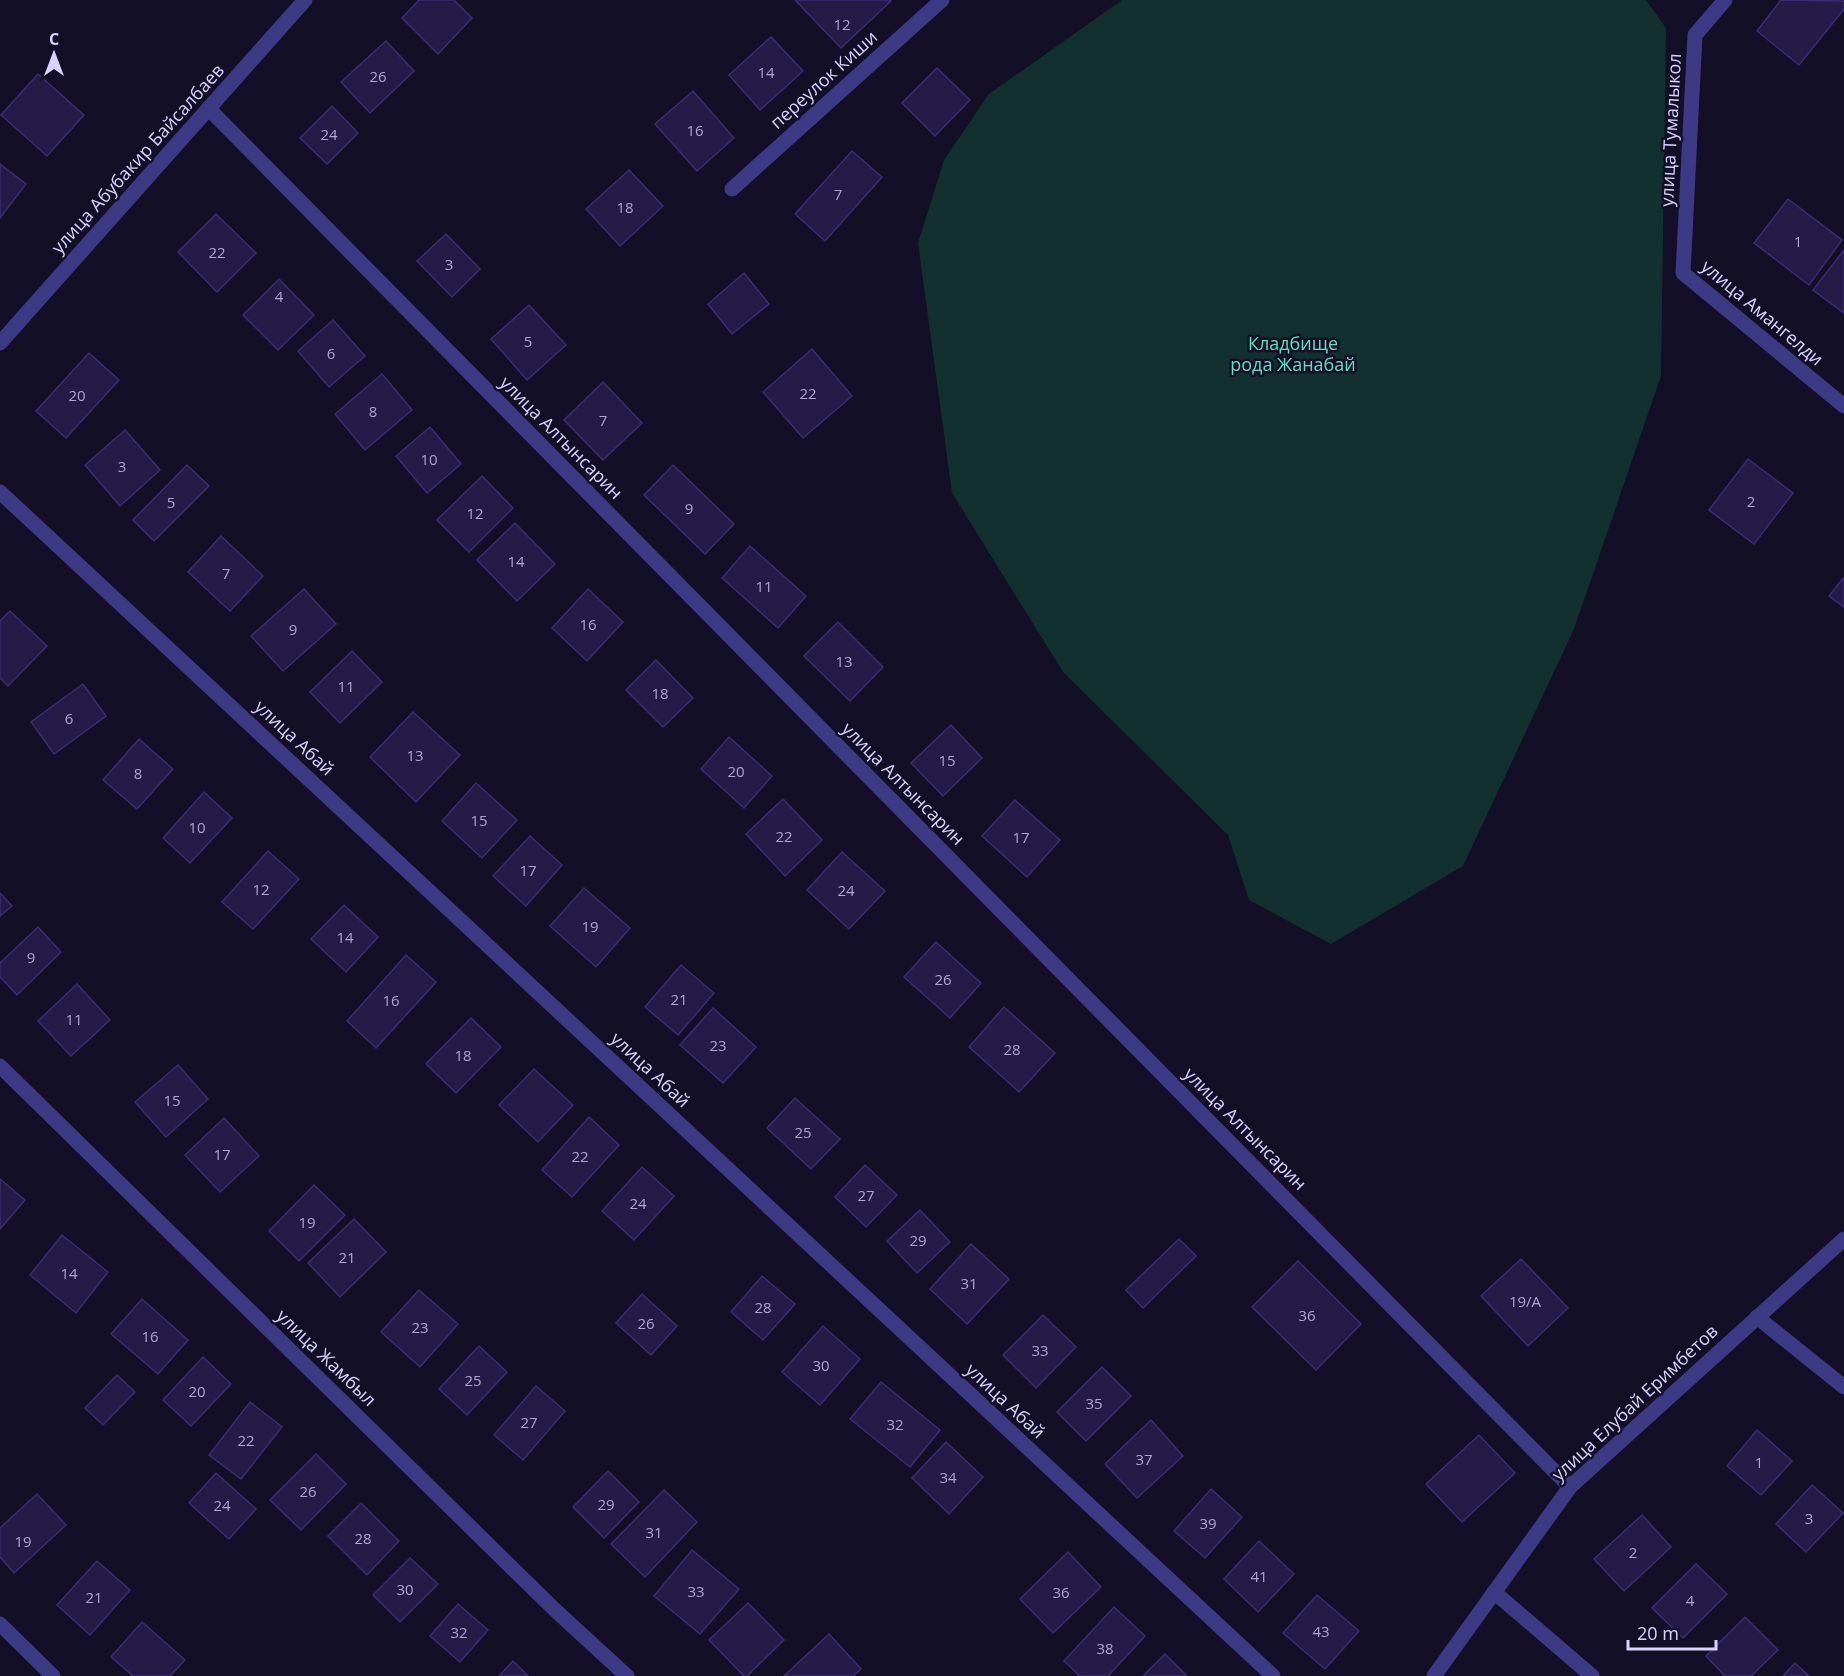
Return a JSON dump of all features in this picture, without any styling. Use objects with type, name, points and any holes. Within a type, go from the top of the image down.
[{"type":"street","name":"улица Абубакир Байсалбаев","points":[[0,343],[305,0]]},
{"type":"street","name":"переулок Киши","points":[[732,189],[942,0]]},
{"type":"street","name":"улица Тумалыкол","points":[[1683,273],[1695,35],[1725,0]]},
{"type":"street","name":"улица Алтынсарин","points":[[208,109],[1569,1487]]},
{"type":"street","name":"улица Амангелди","points":[[1683,273],[1844,406]]},
{"type":"street","name":"улица Абай","points":[[0,492],[1273,1676]]},
{"type":"street","name":"улица Жамбыл","points":[[0,1066],[555,1610],[627,1676]]},
{"type":"street","name":"улица Елубай Еримбетов","points":[[1434,1676],[1569,1487],[1844,1239]]},
{"type":"street","points":[[1757,1317],[1844,1387]]},
{"type":"street","points":[[1494,1592],[1592,1676]]},
{"type":"street","points":[[0,1624],[53,1676]]},
{"type":"green space","name":"Кладбище рода Жанабай","points":[[1122,0],[1646,0],[1666,28],[1661,376],[1574,629],[1463,866],[1331,944],[1249,900],[1228,835],[1063,672],[952,493],[918,243],[944,160],[989,94]]},
{"type":"building","points":[[419,0],[454,0],[472,18],[438,54],[402,18]]},
{"type":"building","points":[[795,0],[890,0],[891,1],[841,48]]},
{"type":"building","points":[[1781,0],[1844,1],[1844,9],[1799,65],[1757,31]]},
{"type":"building","points":[[771,37],[803,71],[760,110],[729,75]]},
{"type":"building","points":[[386,41],[414,71],[370,113],[341,82]]},
{"type":"building","points":[[937,68],[970,100],[935,136],[902,103]]},
{"type":"building","points":[[38,74],[84,115],[47,156],[1,115]]},
{"type":"building","points":[[693,91],[734,138],[697,171],[655,124]]},
{"type":"building","points":[[332,106],[358,133],[327,164],[300,138]]},
{"type":"building","points":[[852,151],[882,177],[825,241],[795,214]]},
{"type":"building","points":[[0,164],[26,184],[0,218]]},
{"type":"building","points":[[629,170],[663,206],[620,246],[586,209]]},
{"type":"building","points":[[1788,199],[1842,240],[1809,285],[1754,243]]},
{"type":"building","points":[[216,214],[256,253],[217,292],[178,252]]},
{"type":"building","points":[[446,234],[480,269],[452,297],[417,261]]},
{"type":"building","points":[[1844,250],[1844,313],[1813,290]]},
{"type":"building","points":[[744,273],[769,304],[732,334],[708,304]]},
{"type":"building","points":[[279,279],[314,315],[278,350],[243,315]]},
{"type":"building","points":[[529,305],[566,345],[527,380],[491,339]]},
{"type":"building","points":[[333,320],[365,356],[329,387],[298,351]]},
{"type":"building","points":[[812,349],[852,396],[803,438],[763,392]]},
{"type":"building","points":[[89,353],[119,380],[66,438],[36,411]]},
{"type":"building","points":[[382,374],[412,410],[365,450],[335,414]]},
{"type":"building","points":[[603,382],[642,423],[603,460],[564,420]]},
{"type":"building","points":[[430,427],[461,464],[427,493],[396,456]]},
{"type":"building","points":[[125,430],[160,470],[120,506],[85,465]]},
{"type":"building","points":[[1748,459],[1793,493],[1754,544],[1709,510]]},
{"type":"building","points":[[187,465],[209,486],[154,541],[133,520]]},
{"type":"building","points":[[673,465],[734,524],[705,554],[644,495]]},
{"type":"building","points":[[482,476],[513,508],[469,552],[437,520]]},
{"type":"building","points":[[515,523],[555,564],[517,601],[477,560]]},
{"type":"building","points":[[221,536],[263,576],[230,611],[188,572]]},
{"type":"building","points":[[750,546],[806,596],[778,628],[722,578]]},
{"type":"building","points":[[1844,577],[1844,607],[1829,596]]},
{"type":"building","points":[[304,589],[336,624],[283,671],[251,636]]},
{"type":"building","points":[[588,589],[623,622],[587,661],[552,628]]},
{"type":"building","points":[[10,611],[47,646],[8,686],[0,678],[0,621]]},
{"type":"building","points":[[838,622],[883,667],[850,701],[804,656]]},
{"type":"building","points":[[352,651],[382,682],[340,723],[310,692]]},
{"type":"building","points":[[656,660],[693,698],[663,727],[626,690]]},
{"type":"building","points":[[83,684],[106,716],[54,754],[31,722]]},
{"type":"building","points":[[413,712],[460,755],[416,802],[370,757]]},
{"type":"building","points":[[951,725],[982,758],[943,796],[911,763]]},
{"type":"building","points":[[729,737],[772,776],[744,808],[701,769]]},
{"type":"building","points":[[139,739],[173,769],[137,809],[103,780]]},
{"type":"building","points":[[476,783],[517,820],[482,858],[442,821]]},
{"type":"building","points":[[204,792],[232,818],[190,863],[163,838]]},
{"type":"building","points":[[783,799],[822,840],[785,876],[746,834]]},
{"type":"building","points":[[1015,800],[1060,840],[1027,877],[982,836]]},
{"type":"building","points":[[530,836],[562,865],[526,906],[493,876]]},
{"type":"building","points":[[268,851],[299,879],[253,929],[222,902]]},
{"type":"building","points":[[842,852],[885,891],[849,929],[807,890]]},
{"type":"building","points":[[584,888],[630,928],[596,967],[550,926]]},
{"type":"building","points":[[0,893],[12,906],[0,916]]},
{"type":"building","points":[[344,905],[378,937],[346,972],[311,939]]},
{"type":"building","points":[[38,927],[61,952],[17,995],[0,977],[0,963]]},
{"type":"building","points":[[936,942],[981,983],[950,1018],[904,977]]},
{"type":"building","points":[[406,955],[436,982],[376,1048],[347,1021]]},
{"type":"building","points":[[681,965],[714,993],[678,1035],[645,1007]]},
{"type":"building","points":[[77,984],[110,1020],[71,1056],[38,1021]]},
{"type":"building","points":[[1004,1007],[1055,1053],[1019,1092],[969,1047]]},
{"type":"building","points":[[713,1008],[756,1047],[723,1083],[680,1045]]},
{"type":"building","points":[[471,1018],[501,1047],[456,1093],[426,1064]]},
{"type":"building","points":[[178,1065],[208,1099],[166,1137],[135,1102]]},
{"type":"building","points":[[534,1069],[573,1105],[538,1142],[499,1105]]},
{"type":"building","points":[[795,1098],[840,1139],[811,1169],[767,1128]]},
{"type":"building","points":[[589,1117],[619,1145],[572,1197],[542,1170]]},
{"type":"building","points":[[224,1118],[259,1156],[220,1192],[185,1155]]},
{"type":"building","points":[[865,1165],[897,1195],[866,1227],[835,1197]]},
{"type":"building","points":[[642,1167],[674,1196],[634,1240],[602,1211]]},
{"type":"building","points":[[0,1179],[25,1200],[0,1229]]},
{"type":"building","points":[[314,1185],[345,1215],[299,1261],[269,1231]]},
{"type":"building","points":[[920,1210],[950,1242],[917,1273],[887,1241]]},
{"type":"building","points":[[354,1219],[386,1252],[340,1297],[308,1263]]},
{"type":"building","points":[[62,1235],[108,1272],[76,1313],[30,1275]]},
{"type":"building","points":[[1179,1239],[1196,1256],[1143,1308],[1126,1290]]},
{"type":"building","points":[[971,1244],[1009,1279],[967,1324],[930,1289]]},
{"type":"building","points":[[1521,1259],[1568,1308],[1528,1346],[1481,1296]]},
{"type":"building","points":[[1298,1261],[1361,1324],[1316,1370],[1252,1307]]},
{"type":"building","points":[[762,1276],[795,1304],[763,1340],[731,1312]]},
{"type":"building","points":[[419,1290],[458,1324],[420,1367],[381,1332]]},
{"type":"building","points":[[642,1294],[677,1326],[651,1355],[616,1323]]},
{"type":"building","points":[[142,1299],[188,1340],[158,1374],[111,1334]]},
{"type":"building","points":[[1043,1315],[1076,1347],[1036,1388],[1003,1355]]},
{"type":"building","points":[[823,1326],[860,1359],[820,1405],[782,1372]]},
{"type":"building","points":[[479,1346],[507,1372],[467,1415],[439,1389]]},
{"type":"building","points":[[203,1357],[231,1384],[191,1426],[163,1400]]},
{"type":"building","points":[[1102,1367],[1131,1396],[1086,1441],[1057,1412]]},
{"type":"building","points":[[117,1375],[135,1392],[103,1425],[85,1408]]},
{"type":"building","points":[[881,1382],[940,1430],[910,1467],[850,1419]]},
{"type":"building","points":[[536,1386],[565,1411],[523,1460],[494,1435]]},
{"type":"building","points":[[250,1402],[282,1427],[241,1479],[209,1455]]},
{"type":"building","points":[[1151,1420],[1183,1456],[1137,1498],[1105,1464]]},
{"type":"building","points":[[1757,1430],[1792,1461],[1761,1495],[1727,1466]]},
{"type":"building","points":[[1479,1435],[1515,1473],[1462,1522],[1426,1484]]},
{"type":"building","points":[[946,1442],[983,1477],[949,1514],[912,1478]]},
{"type":"building","points":[[316,1454],[346,1484],[301,1530],[270,1500]]},
{"type":"building","points":[[608,1471],[639,1502],[604,1538],[573,1507]]},
{"type":"building","points":[[216,1473],[256,1509],[229,1539],[189,1503]]},
{"type":"building","points":[[1812,1485],[1843,1513],[1806,1552],[1776,1524]]},
{"type":"building","points":[[1211,1489],[1242,1517],[1205,1558],[1174,1531]]},
{"type":"building","points":[[664,1490],[697,1522],[645,1577],[611,1544]]},
{"type":"building","points":[[37,1494],[66,1525],[14,1573],[0,1557],[0,1528]]},
{"type":"building","points":[[361,1503],[399,1541],[367,1575],[328,1536]]},
{"type":"building","points":[[1642,1515],[1671,1547],[1624,1591],[1594,1559]]},
{"type":"building","points":[[1259,1541],[1294,1574],[1258,1612],[1224,1579]]},
{"type":"building","points":[[692,1550],[739,1589],[700,1634],[654,1596]]},
{"type":"building","points":[[1068,1552],[1101,1587],[1053,1633],[1020,1599]]},
{"type":"building","points":[[410,1558],[438,1584],[400,1622],[373,1595]]},
{"type":"building","points":[[97,1561],[130,1590],[90,1635],[57,1605]]},
{"type":"building","points":[[1696,1564],[1727,1594],[1683,1638],[1652,1608]]},
{"type":"building","points":[[1317,1595],[1359,1631],[1325,1669],[1283,1633]]},
{"type":"building","points":[[748,1603],[784,1640],[747,1676],[744,1676],[709,1640]]},
{"type":"building","points":[[458,1604],[488,1630],[460,1662],[430,1636]]},
{"type":"building","points":[[1114,1607],[1145,1636],[1108,1676],[1080,1676],[1064,1661]]},
{"type":"building","points":[[1745,1617],[1778,1650],[1751,1676],[1725,1676],[1706,1656]]},
{"type":"building","points":[[142,1622],[185,1660],[170,1676],[133,1676],[111,1657]]},
{"type":"building","points":[[829,1634],[861,1669],[853,1676],[784,1676]]},
{"type":"building","points":[[1165,1654],[1187,1676],[1143,1676]]},
{"type":"building","points":[[513,1661],[528,1676],[499,1676]]},
{"type":"building","points":[[1795,1663],[1809,1676],[1783,1676]]}]
